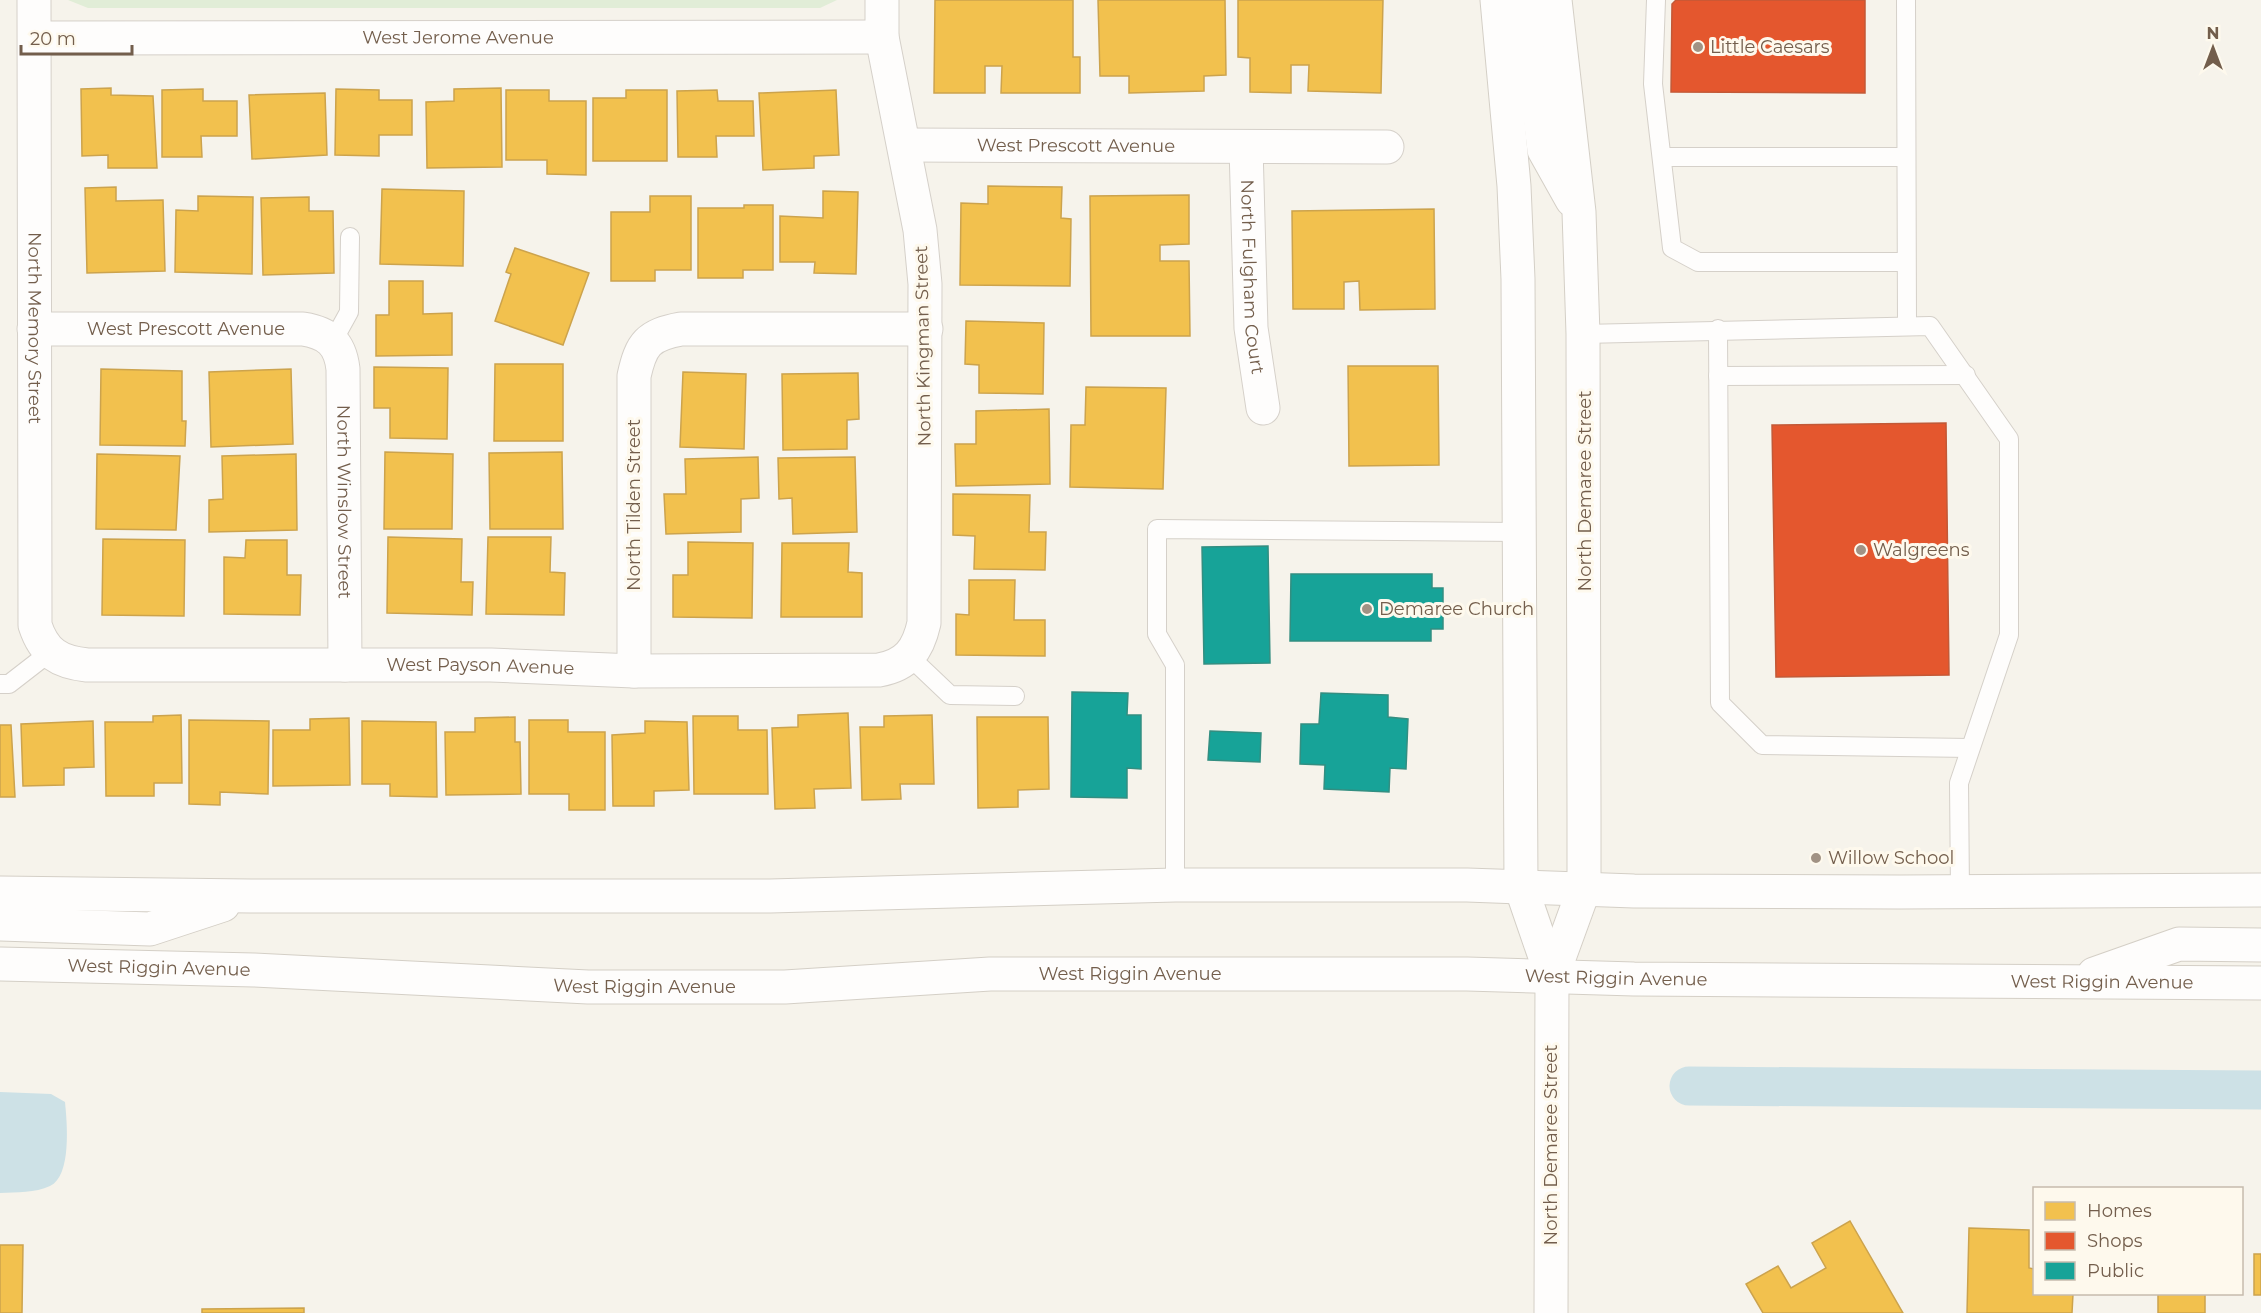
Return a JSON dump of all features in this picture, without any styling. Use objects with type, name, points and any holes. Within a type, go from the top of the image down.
[{"type":"main road","name":"North Memory Street","points":[[34,0],[35,625],[40,641],[49,653]]},
{"type":"main road","name":"North Kingman Street","points":[[882,0],[882,37],[920,230],[926,329],[924,623],[920,641],[910,657]]},
{"type":"main road","name":"North Demaree Street","points":[[1497,0],[1514,186],[1518,279],[1521,887],[1552,977],[1551,1313]]},
{"type":"main road","points":[[1526,0],[1544,150],[1579,212]]},
{"type":"main road","name":"North Demaree Street","points":[[1552,977],[1584,889],[1583,334],[1579,212],[1555,0]]},
{"type":"main road","name":"West Jerome Avenue","points":[[35,38],[882,37]]},
{"type":"main road","name":"West Prescott Avenue","points":[[905,145],[1387,147]]},
{"type":"main road","name":"North Fulgham Court","points":[[1246,147],[1251,328],[1263,408]]},
{"type":"main road","name":"West Prescott Avenue","points":[[34,329],[303,329],[319,331],[333,340]]},
{"type":"main road","name":"North Tilden Street","points":[[634,671],[634,376],[638,358],[646,342],[662,333],[681,329],[926,329]]},
{"type":"main road","name":"North Winslow Street","points":[[333,340],[341,354],[343,369],[345,665]]},
{"type":"main road","name":"West Payson Avenue","points":[[49,653],[67,663],[87,665],[491,665],[634,671],[879,670],[896,667],[910,657]]},
{"type":"main road","points":[[0,892],[251,896],[770,896],[1175,885],[1960,892],[2261,890]]},
{"type":"main road","points":[[0,924],[150,929],[251,896]]},
{"type":"main road","points":[[2073,982],[2179,944],[2261,945]]},
{"type":"main road","name":"West Riggin Avenue","points":[[0,964],[230,969],[588,987],[785,987],[990,974],[1467,974],[1552,977],[2261,983]]},
{"type":"lane","points":[[1656,0],[1653,84],[1672,248],[1698,262],[1906,262]]},
{"type":"lane","points":[[1905,0],[1906,326]]},
{"type":"lane","points":[[1663,157],[1905,157]]},
{"type":"lane","points":[[333,340],[349,312],[350,237]]},
{"type":"lane","points":[[1583,334],[1718,329],[1930,326],[1999,422],[2009,439],[2009,635],[1959,783],[1960,892]]},
{"type":"lane","points":[[1718,329],[1719,703],[1762,745],[1970,748]]},
{"type":"lane","points":[[1718,376],[1966,375]]},
{"type":"lane","points":[[1175,885],[1175,665],[1157,634],[1157,529],[1520,532]]},
{"type":"lane","points":[[0,684],[9,684],[49,653]]},
{"type":"lane","points":[[910,657],[950,695],[1015,696]]},
{"type":"green space","points":[[68,0],[837,0],[820,8],[88,8]]},
{"type":"shaded area","points":[[0,1092],[51,1094],[65,1102],[67,1135],[65,1160],[57,1180],[50,1186],[32,1191],[0,1193]]},
{"type":"building: Homes","points":[[935,0],[1073,0],[1073,57],[1080,57],[1080,93],[1001,93],[1002,66],[985,66],[985,93],[934,93]]},
{"type":"building: Homes","points":[[1098,0],[1225,0],[1226,75],[1204,76],[1204,91],[1129,93],[1129,76],[1100,76]]},
{"type":"building: Homes","points":[[1238,0],[1383,0],[1381,93],[1308,91],[1309,65],[1291,65],[1291,93],[1250,92],[1250,58],[1238,57]]},
{"type":"building: Homes","points":[[111,88],[111,95],[153,96],[157,168],[108,168],[108,155],[82,156],[81,89]]},
{"type":"building: Homes","points":[[501,88],[502,167],[427,168],[426,102],[454,101],[454,89]]},
{"type":"building: Homes","points":[[203,89],[203,101],[237,101],[237,136],[201,136],[202,157],[162,157],[162,90]]},
{"type":"building: Homes","points":[[336,89],[379,90],[379,100],[412,100],[412,135],[379,135],[379,156],[335,155]]},
{"type":"building: Homes","points":[[506,90],[549,90],[549,101],[586,101],[586,175],[547,174],[547,160],[506,160]]},
{"type":"building: Homes","points":[[626,90],[667,90],[667,161],[593,161],[593,98],[626,98]]},
{"type":"building: Homes","points":[[717,90],[718,101],[753,101],[754,136],[716,136],[717,157],[678,157],[677,91]]},
{"type":"building: Homes","points":[[836,90],[839,155],[814,156],[814,168],[763,170],[759,93]]},
{"type":"building: Homes","points":[[325,93],[327,155],[252,159],[249,95]]},
{"type":"building: Homes","points":[[988,186],[1062,187],[1061,218],[1071,219],[1070,286],[960,285],[961,203],[988,204]]},
{"type":"building: Homes","points":[[116,187],[116,201],[163,200],[165,271],[87,273],[85,188]]},
{"type":"building: Homes","points":[[382,189],[464,191],[463,266],[380,264]]},
{"type":"building: Homes","points":[[823,191],[858,192],[856,274],[814,273],[815,262],[780,262],[780,216],[823,218]]},
{"type":"building: Homes","points":[[1189,195],[1189,244],[1160,245],[1160,261],[1189,261],[1190,336],[1091,336],[1090,196]]},
{"type":"building: Homes","points":[[198,196],[253,197],[252,274],[175,272],[176,210],[198,211]]},
{"type":"building: Homes","points":[[650,196],[691,196],[691,270],[655,270],[655,281],[611,281],[611,212],[650,212]]},
{"type":"building: Homes","points":[[309,197],[309,211],[333,211],[334,273],[263,275],[261,198]]},
{"type":"building: Homes","points":[[744,205],[773,205],[773,270],[743,270],[743,278],[698,278],[698,208],[744,208]]},
{"type":"building: Homes","points":[[1434,209],[1435,309],[1360,310],[1359,281],[1344,282],[1344,309],[1293,309],[1292,211]]},
{"type":"building: Homes","points":[[515,248],[589,273],[563,345],[495,321],[511,274],[506,272]]},
{"type":"building: Homes","points":[[389,281],[423,281],[423,314],[452,313],[452,355],[376,356],[376,315],[389,315]]},
{"type":"building: Homes","points":[[966,321],[1044,323],[1043,394],[979,393],[979,365],[965,364]]},
{"type":"building: Homes","points":[[495,364],[563,364],[563,441],[494,441]]},
{"type":"building: Homes","points":[[1348,366],[1438,366],[1439,465],[1349,466]]},
{"type":"building: Homes","points":[[374,367],[448,368],[447,439],[390,438],[390,408],[374,408]]},
{"type":"building: Homes","points":[[101,369],[182,371],[182,421],[186,421],[185,446],[100,445]]},
{"type":"building: Homes","points":[[291,369],[293,444],[211,447],[209,372]]},
{"type":"building: Homes","points":[[683,372],[746,374],[744,449],[680,447]]},
{"type":"building: Homes","points":[[858,373],[859,419],[847,420],[847,449],[783,450],[782,374]]},
{"type":"building: Homes","points":[[1086,387],[1166,388],[1163,489],[1070,487],[1071,425],[1085,425]]},
{"type":"building: Homes","points":[[1049,409],[1050,484],[956,486],[955,444],[976,444],[976,411]]},
{"type":"building: Homes","points":[[385,452],[453,454],[452,529],[384,529]]},
{"type":"building: Homes","points":[[562,452],[563,529],[490,529],[489,453]]},
{"type":"building: Homes","points":[[97,454],[180,456],[176,530],[96,529]]},
{"type":"building: Homes","points":[[296,454],[297,530],[209,532],[209,500],[223,499],[222,456]]},
{"type":"building: Homes","points":[[758,457],[759,498],[741,499],[741,532],[666,534],[664,494],[686,494],[685,459]]},
{"type":"building: Homes","points":[[855,457],[857,532],[793,534],[792,498],[779,499],[778,458]]},
{"type":"building: Homes","points":[[953,494],[1030,495],[1029,532],[1046,532],[1045,570],[974,569],[975,536],[953,535]]},
{"type":"building: Homes","points":[[388,537],[462,539],[461,582],[473,582],[472,615],[387,613]]},
{"type":"building: Homes","points":[[488,537],[551,537],[550,572],[565,573],[564,615],[486,614]]},
{"type":"building: Homes","points":[[103,539],[185,540],[184,616],[102,615]]},
{"type":"building: Homes","points":[[246,540],[287,540],[287,575],[301,575],[300,615],[224,614],[224,557],[245,558]]},
{"type":"building: Homes","points":[[688,542],[753,543],[752,618],[673,617],[673,575],[688,575]]},
{"type":"building: Homes","points":[[782,543],[849,543],[848,572],[862,573],[862,617],[781,617]]},
{"type":"building: Homes","points":[[969,580],[1015,580],[1014,620],[1045,620],[1045,656],[956,655],[956,614],[969,615]]},
{"type":"building: Homes","points":[[848,713],[851,788],[814,789],[815,808],[775,809],[772,728],[798,727],[798,715]]},
{"type":"building: Homes","points":[[181,715],[182,783],[154,783],[154,796],[106,796],[105,722],[153,722],[153,716]]},
{"type":"building: Homes","points":[[932,715],[934,784],[900,784],[901,799],[862,800],[860,727],[884,727],[884,716]]},
{"type":"building: Homes","points":[[693,716],[738,716],[738,730],[767,730],[768,794],[694,794]]},
{"type":"building: Homes","points":[[515,717],[515,742],[520,742],[521,794],[446,795],[445,732],[475,732],[475,718]]},
{"type":"building: Homes","points":[[977,717],[1048,717],[1049,789],[1018,790],[1018,807],[978,808]]},
{"type":"building: Homes","points":[[349,718],[350,785],[273,786],[273,730],[310,730],[310,719]]},
{"type":"building: Homes","points":[[189,720],[269,721],[268,794],[220,792],[220,805],[189,804]]},
{"type":"building: Homes","points":[[529,720],[568,720],[568,732],[605,732],[605,810],[569,810],[569,794],[529,794]]},
{"type":"building: Homes","points":[[93,721],[94,767],[64,768],[64,785],[23,786],[21,724]]},
{"type":"building: Homes","points":[[362,721],[436,722],[437,797],[390,796],[390,784],[362,784]]},
{"type":"building: Homes","points":[[645,721],[687,722],[689,790],[654,791],[654,806],[613,806],[612,735],[645,733]]},
{"type":"building: Homes","points":[[0,725],[11,725],[15,797],[0,797]]},
{"type":"building: Homes","points":[[1850,1221],[1903,1313],[1763,1313],[1746,1284],[1778,1266],[1791,1288],[1826,1268],[1812,1243]]},
{"type":"building: Homes","points":[[1969,1228],[2029,1230],[2029,1268],[2033,1269],[2033,1295],[2073,1295],[2072,1313],[1967,1313]]},
{"type":"building: Homes","points":[[0,1245],[23,1245],[22,1313],[0,1313]]},
{"type":"building: Homes","points":[[2254,1254],[2261,1254],[2261,1295],[2254,1295]]},
{"type":"building: Homes","points":[[2158,1295],[2205,1295],[2205,1313],[2158,1313]]},
{"type":"building: Homes","points":[[304,1308],[304,1313],[202,1313],[202,1309]]},
{"type":"building: Shops","points":[[1676,0],[1865,0],[1865,93],[1671,92],[1672,4]]},
{"type":"building: Shops","name":"Walgreens","points":[[1946,423],[1949,675],[1776,677],[1772,425]]},
{"type":"building: Public","points":[[1268,546],[1270,663],[1204,664],[1202,547]]},
{"type":"building: Public","name":"Demaree Church","points":[[1291,574],[1432,574],[1432,588],[1443,588],[1443,629],[1431,629],[1431,641],[1290,641]]},
{"type":"building: Public","points":[[1072,692],[1128,693],[1127,715],[1141,715],[1141,769],[1127,768],[1127,798],[1071,797]]},
{"type":"building: Public","points":[[1321,693],[1388,695],[1388,717],[1408,719],[1406,769],[1390,768],[1389,792],[1324,789],[1325,765],[1300,764],[1301,724],[1319,724]]},
{"type":"building: Public","points":[[1210,731],[1261,733],[1260,762],[1208,760]]},
{"type":"waterway","points":[[1689,1086],[2261,1090]]},
{"type":"place","name":"Little Caesars","points":[[1698,47]]},
{"type":"place","name":"Walgreens","points":[[1861,550]]},
{"type":"place","name":"Demaree Church","points":[[1367,609]]},
{"type":"place","name":"Willow School","points":[[1816,858]]}]
